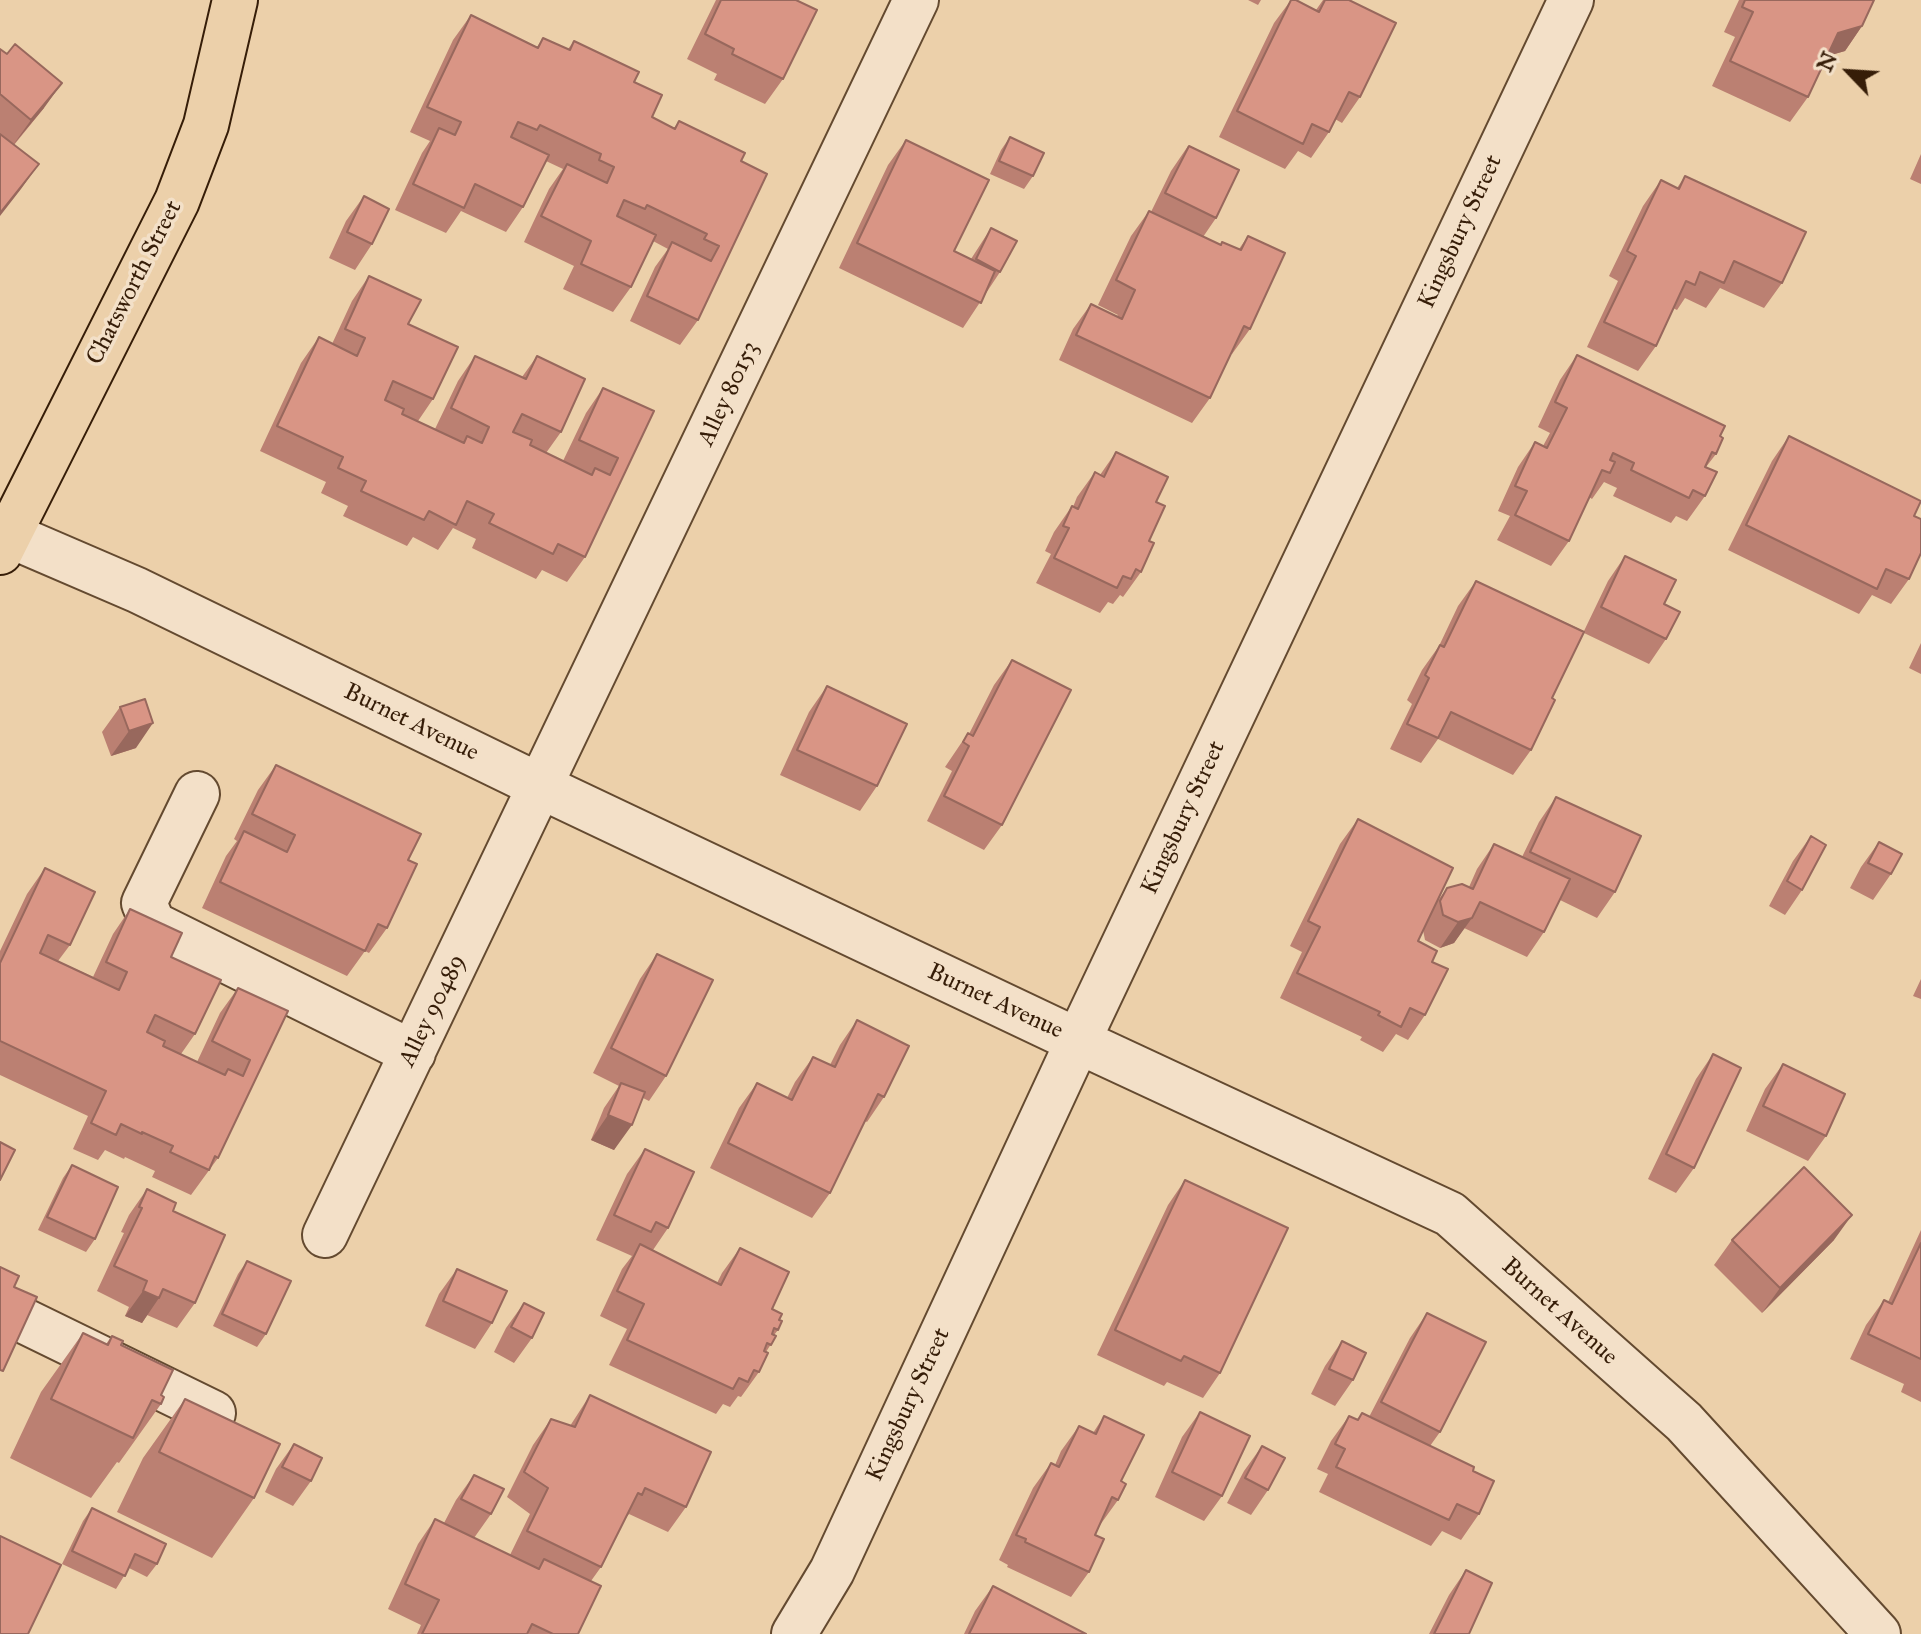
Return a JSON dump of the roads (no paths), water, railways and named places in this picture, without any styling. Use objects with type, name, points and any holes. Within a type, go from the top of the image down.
[{"type":"main road","name":"Chatsworth Street","points":[[3,539],[177,201],[206,125],[235,0]]},
{"type":"street","name":"Alley 80153","points":[[540,786],[916,0]]},
{"type":"street","name":"Kingsbury Street","points":[[794,1634],[832,1571],[1078,1041],[1571,0]]},
{"type":"street","name":"Burnet Avenue","points":[[3,539],[137,590],[540,786],[1450,1214],[1684,1422],[1878,1634]]},
{"type":"street","name":"Alley 90489","points":[[325,1235],[540,786]]},
{"type":"street","points":[[197,794],[144,903],[153,924],[413,1053]]},
{"type":"street","points":[[0,1309],[213,1413]]}]
